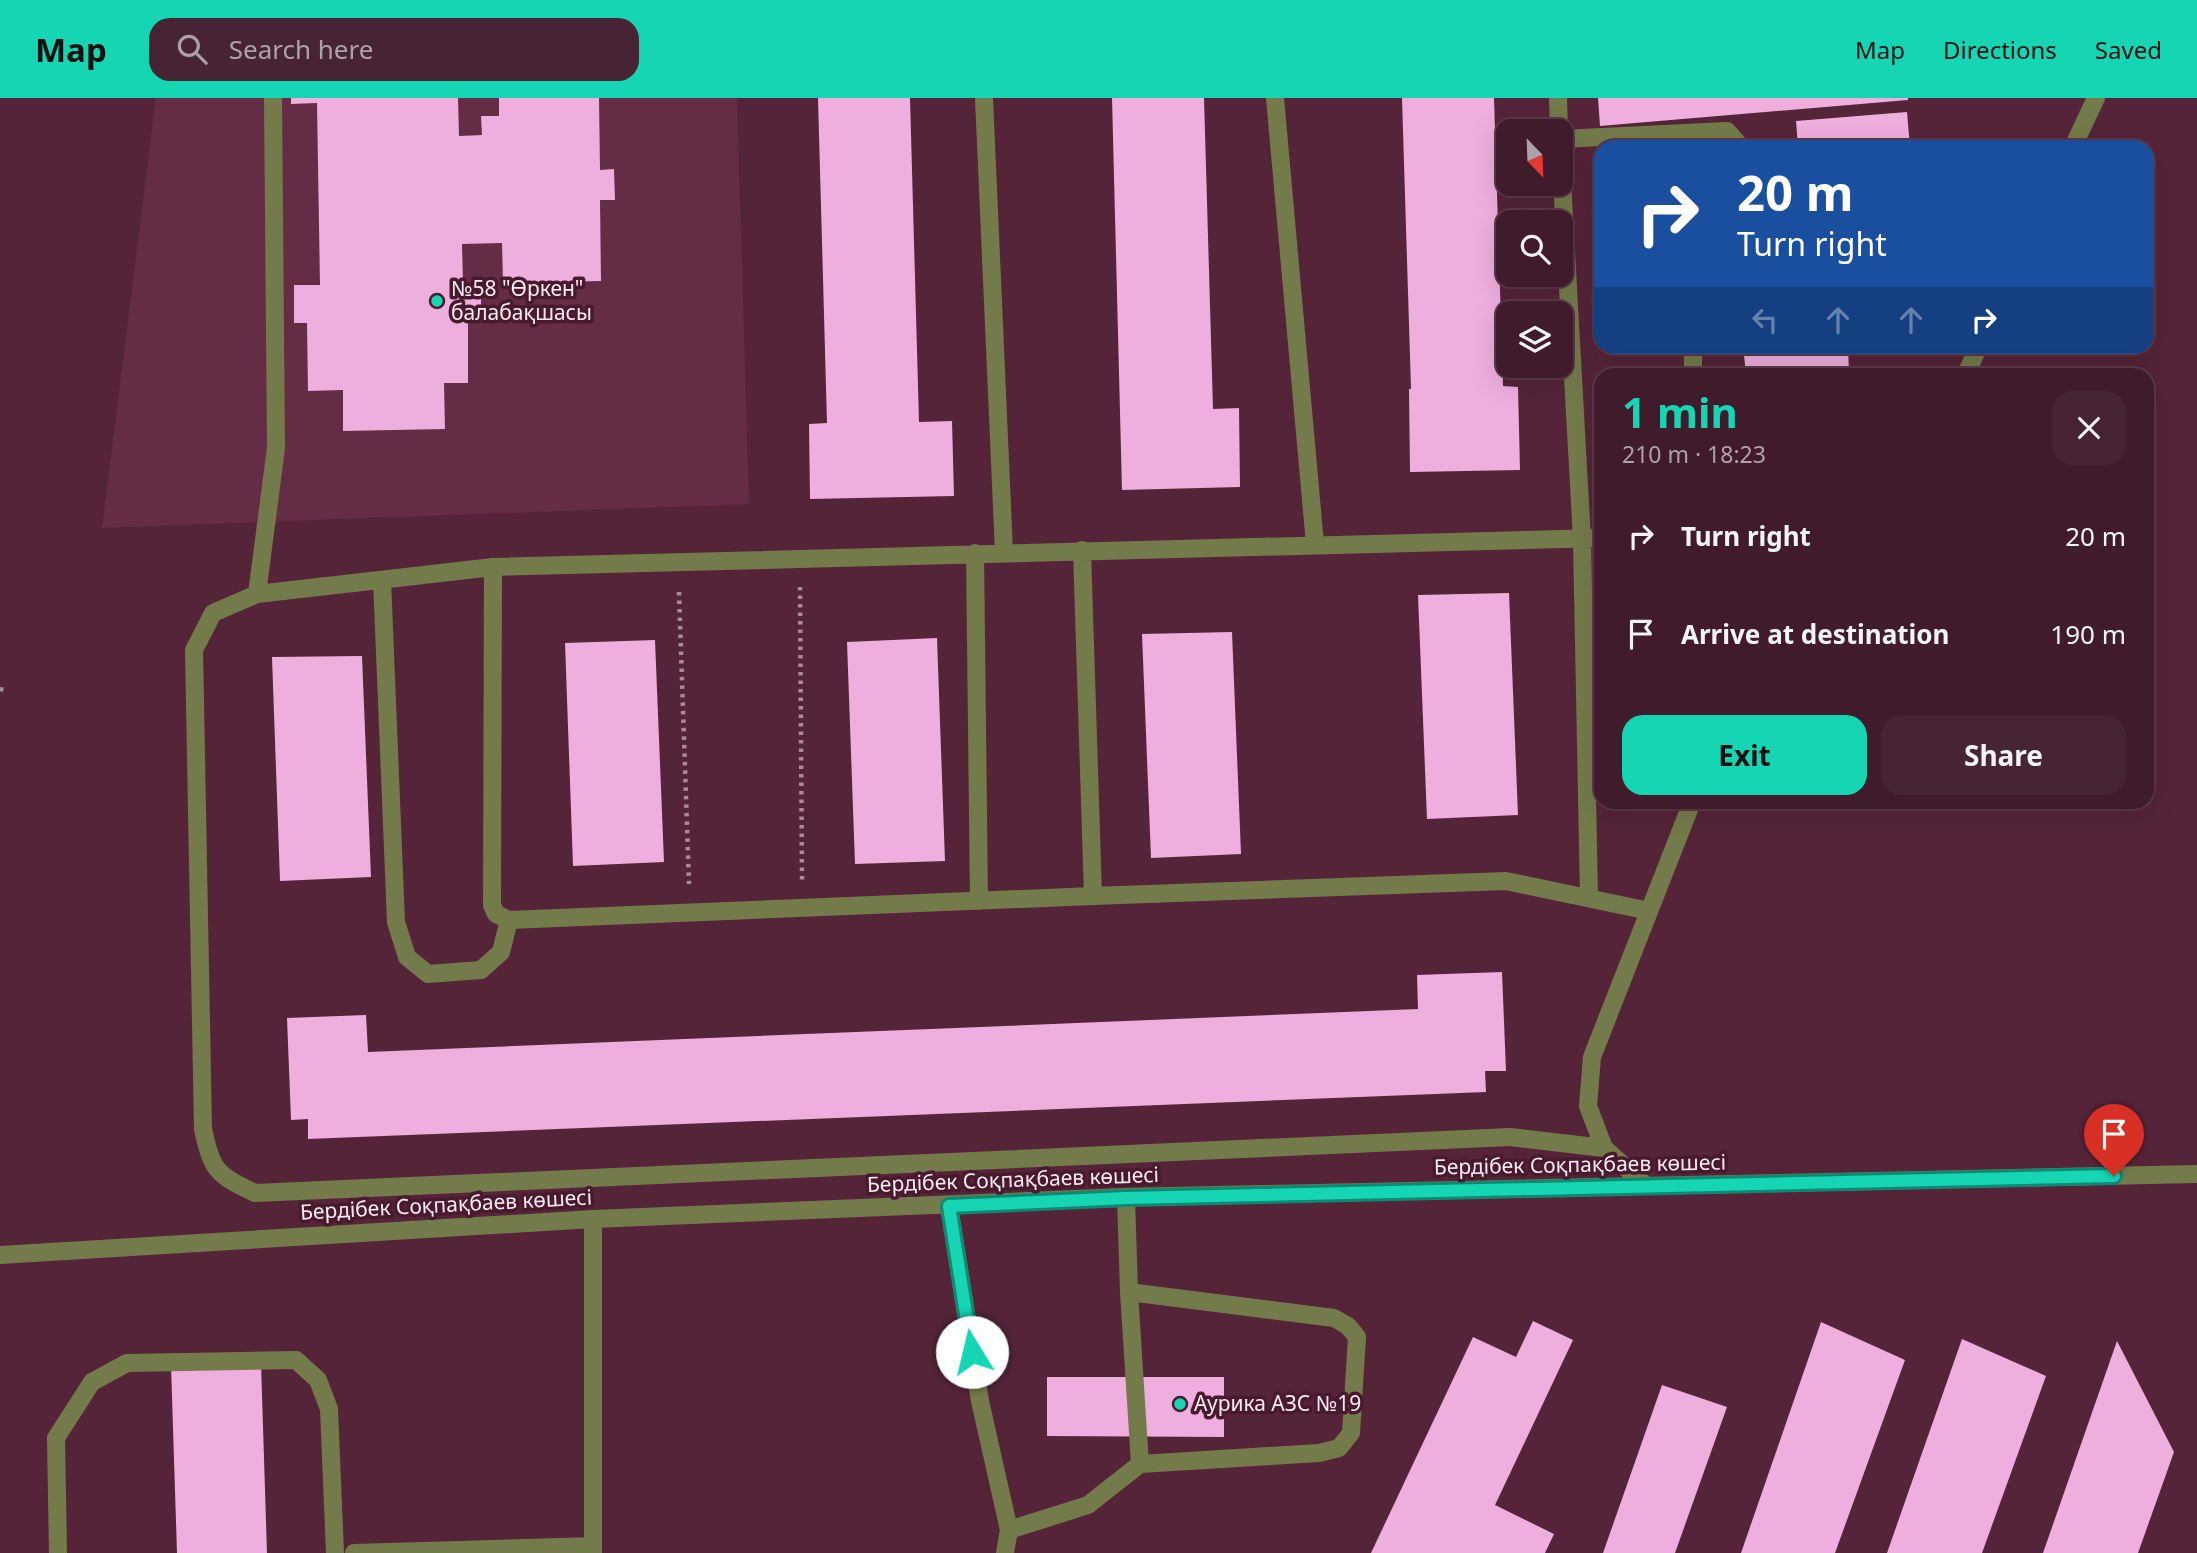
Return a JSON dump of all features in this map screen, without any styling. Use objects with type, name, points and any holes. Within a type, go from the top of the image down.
[{"type":"street","points":[[257,594],[276,449],[272,98]]},
{"type":"street","points":[[984,98],[1004,552]]},
{"type":"street","points":[[1275,98],[1315,544]]},
{"type":"street","points":[[1558,98],[1559,119]]},
{"type":"street","points":[[2076,140],[2096,98]]},
{"type":"street","points":[[1573,138],[1727,131],[1735,140]]},
{"type":"street","points":[[1563,196],[1582,539],[1589,897]]},
{"type":"street","points":[[1594,538],[493,567],[257,594],[213,613],[194,650],[203,1129],[210,1161],[230,1181],[255,1193],[1510,1137],[1604,1148]]},
{"type":"street","points":[[1082,550],[1093,896]]},
{"type":"street","points":[[975,553],[979,901]]},
{"type":"street","points":[[493,567],[492,905],[496,914],[509,920],[1506,881],[1649,911]]},
{"type":"street","points":[[382,580],[396,922],[407,957],[428,974],[481,970],[501,952],[509,920]]},
{"type":"street","points":[[1646,1186],[1604,1148],[1588,1106],[1592,1057],[1689,809]]},
{"type":"street","name":"Бердібек Соқпақбаев көшесі","points":[[0,1255],[593,1219],[1126,1198],[2197,1174]]},
{"type":"street","points":[[1126,1198],[1140,1464]]},
{"type":"street","points":[[949,1206],[980,1401],[1009,1530],[1005,1553]]},
{"type":"street","points":[[354,1553],[593,1549],[593,1219]]},
{"type":"street","points":[[1009,1530],[1088,1505],[1140,1464],[1319,1453],[1339,1448],[1351,1433],[1357,1337],[1348,1325],[1334,1318],[1129,1292]]},
{"type":"street","points":[[58,1553],[56,1438],[92,1382],[127,1363],[296,1360],[318,1380],[329,1409],[335,1553]]},
{"type":"path","points":[[799,558],[802,909]]},
{"type":"path","points":[[678,562],[690,913]]},
{"type":"shaded area","name":"№58 \"Өркен\" балабақшасы","points":[[156,98],[737,98],[749,504],[102,528]]},
{"type":"building","points":[[291,98],[458,98],[459,136],[482,135],[481,116],[499,116],[499,98],[599,98],[600,170],[614,169],[615,200],[600,200],[601,281],[503,283],[502,243],[462,244],[463,283],[481,283],[481,313],[468,313],[468,383],[444,383],[445,429],[343,431],[343,390],[308,391],[307,323],[294,323],[294,285],[320,285],[317,103],[291,104]]},
{"type":"building","points":[[818,98],[910,98],[919,422],[952,421],[954,496],[810,499],[809,424],[827,423]]},
{"type":"building","points":[[1112,98],[1204,98],[1213,409],[1239,408],[1240,487],[1122,490]]},
{"type":"building","points":[[1402,98],[1494,98],[1498,210],[1496,287],[1500,287],[1500,301],[1496,301],[1496,378],[1503,378],[1503,386],[1518,387],[1520,470],[1410,472],[1411,389]]},
{"type":"building","points":[[1598,98],[1908,98],[1908,100],[1600,126]]},
{"type":"building","points":[[1907,112],[1909,140],[1797,140],[1796,121]]},
{"type":"building","points":[[1744,354],[1848,354],[1849,368],[1745,368]]},
{"type":"building","points":[[1509,593],[1518,815],[1427,819],[1418,595]]},
{"type":"building","points":[[1232,632],[1241,854],[1151,858],[1142,634]]},
{"type":"building","points":[[937,638],[945,861],[855,864],[847,642]]},
{"type":"building","points":[[655,640],[664,862],[573,866],[565,643]]},
{"type":"building","points":[[362,656],[371,877],[280,881],[272,657]]},
{"type":"building","points":[[1502,972],[1506,1071],[1485,1071],[1486,1092],[308,1139],[308,1119],[291,1120],[287,1018],[366,1015],[368,1052],[1418,1009],[1417,975]]},
{"type":"building","points":[[1533,1321],[1573,1340],[1495,1505],[1554,1534],[1545,1553],[1371,1553],[1473,1337],[1516,1357]]},
{"type":"building","points":[[1821,1322],[1905,1360],[1835,1553],[1741,1553]]},
{"type":"building","points":[[1962,1339],[2046,1376],[1982,1553],[1887,1553]]},
{"type":"building","points":[[2117,1341],[2174,1452],[2138,1553],[2043,1553]]},
{"type":"building","points":[[261,1363],[267,1553],[177,1553],[171,1365]]},
{"type":"building","points":[[1047,1377],[1224,1377],[1224,1437],[1047,1436]]},
{"type":"building","points":[[1662,1385],[1727,1407],[1675,1553],[1603,1553]]},
{"type":"place","name":"№58 \"Өркен\" балабақшасы","points":[[437,301]]},
{"type":"place","name":"Аурика АЗС №19","points":[[1180,1404]]},
{"type":"route","points":[[972,1352],[949,1206],[1126,1198],[2114,1176]]}]
